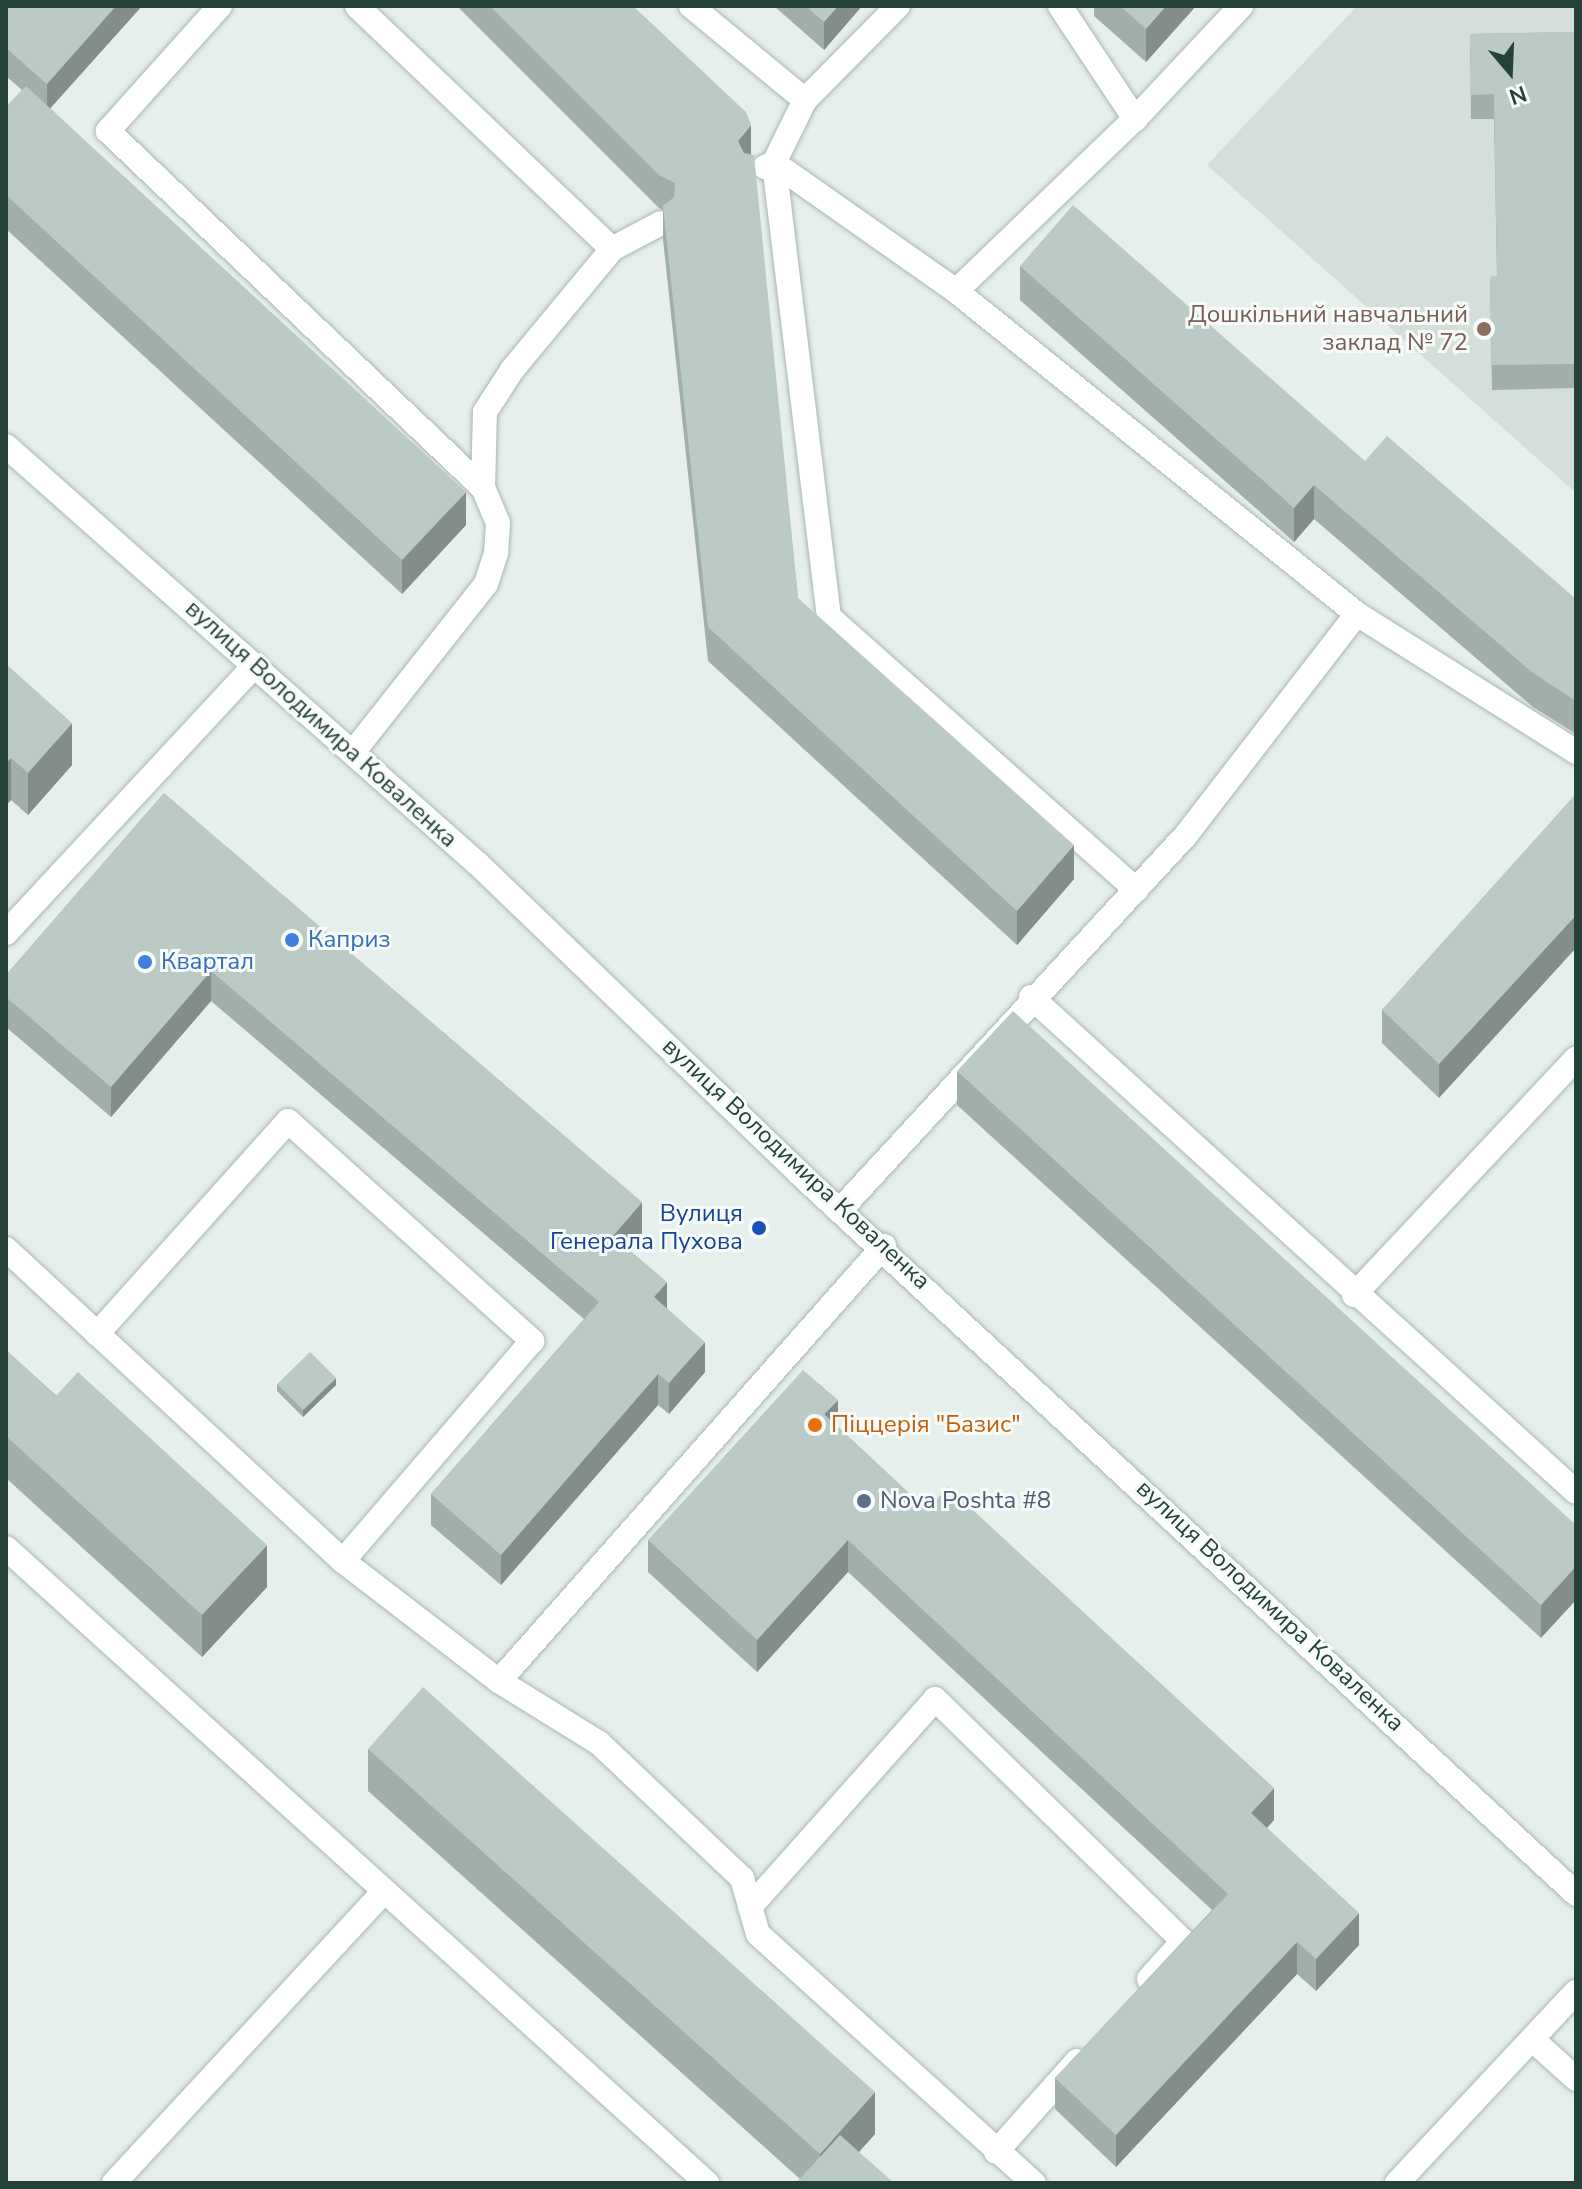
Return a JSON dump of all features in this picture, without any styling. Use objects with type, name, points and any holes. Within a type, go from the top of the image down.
[{"type":"street","points":[[220,6],[108,131],[483,488],[498,523],[496,553],[486,584],[354,751]]},
{"type":"street","points":[[357,6],[612,249]]},
{"type":"street","points":[[691,6],[805,100]]},
{"type":"street","points":[[898,6],[805,100],[763,168],[829,617],[1136,890]]},
{"type":"street","points":[[1060,6],[1135,119]]},
{"type":"street","points":[[956,291],[1135,119],[1241,6]]},
{"type":"street","points":[[763,168],[956,291],[1357,614],[1576,752]]},
{"type":"street","points":[[483,488],[485,412],[512,370],[612,249],[661,223]]},
{"type":"street","name":"вулиця Володимира Коваленка","points":[[6,446],[354,751],[1576,1894]]},
{"type":"street","points":[[841,1209],[1031,997],[1186,835],[1357,614]]},
{"type":"street","points":[[6,933],[255,665]]},
{"type":"street","points":[[1031,997],[1354,1295],[1576,1492]]},
{"type":"street","points":[[1354,1295],[1576,1059]]},
{"type":"street","points":[[97,1334],[288,1121],[532,1341],[343,1561]]},
{"type":"street","points":[[499,1681],[884,1246]]},
{"type":"street","points":[[6,1249],[343,1561],[499,1681],[599,1743],[742,1878],[758,1934],[996,2152],[1034,2183]]},
{"type":"street","points":[[6,1548],[269,1781],[384,1891],[707,2183]]},
{"type":"street","points":[[750,1907],[935,1699],[1183,1941],[1131,1999]]},
{"type":"street","points":[[122,2180],[384,1891]]},
{"type":"street","points":[[1397,2183],[1534,2041],[1576,1992]]},
{"type":"street","points":[[1534,2041],[1576,2079]]},
{"type":"street","points":[[996,2152],[1089,2046]]},
{"type":"shaded area","name":"Дошкільний навчальний заклад № 72","points":[[1357,6],[1576,6],[1576,493],[1207,165]]},
{"type":"building","points":[[7,6],[116,6],[47,84],[6,48]]},
{"type":"building","points":[[490,6],[633,6],[746,112],[751,125],[738,141],[744,153],[754,155],[798,598],[1074,845],[1017,911],[708,627],[663,206],[674,197],[675,183],[659,175]]},
{"type":"building","points":[[806,6],[838,6],[824,22]]},
{"type":"building","points":[[1120,6],[1166,6],[1146,29]]},
{"type":"building","points":[[1576,32],[1576,364],[1492,365],[1490,277],[1497,276],[1494,94],[1471,95],[1470,34]]},
{"type":"building","points":[[26,86],[466,492],[402,560],[6,195],[6,107]]},
{"type":"building","points":[[1073,205],[1365,461],[1387,436],[1576,599],[1576,701],[1533,673],[1314,485],[1294,508],[1020,266]]},
{"type":"building","points":[[6,664],[72,723],[28,773],[11,758],[6,763]]},
{"type":"building","points":[[164,793],[642,1202],[613,1236],[667,1282],[654,1297],[705,1342],[669,1383],[658,1374],[501,1555],[431,1494],[599,1302],[211,971],[111,1087],[6,997],[6,975]]},
{"type":"building","points":[[1576,794],[1576,915],[1439,1064],[1382,1010]]},
{"type":"building","points":[[1013,1011],[1576,1525],[1576,1566],[1541,1605],[957,1071]]},
{"type":"building","points":[[6,1350],[56,1396],[78,1372],[267,1545],[202,1615],[6,1436]]},
{"type":"building","points":[[310,1352],[336,1378],[303,1410],[277,1384]]},
{"type":"building","points":[[803,1370],[838,1400],[824,1414],[927,1510],[948,1487],[1274,1788],[1251,1813],[1359,1913],[1316,1959],[1297,1942],[1116,2135],[1055,2078],[1228,1894],[848,1540],[757,1640],[648,1540]]},
{"type":"building","points":[[423,1687],[875,2092],[820,2154],[368,1749]]},
{"type":"building","points":[[840,2135],[894,2183],[796,2183]]},
{"type":"place","name":"Дошкільний навчальний заклад № 72","points":[[1484,329]]},
{"type":"place","name":"Каприз","points":[[292,940]]},
{"type":"place","name":"Квартал","points":[[145,962]]},
{"type":"place","name":"Вулиця Генерала Пухова","points":[[759,1228]]},
{"type":"place","name":"Піццерія \"Базис\"","points":[[815,1425]]},
{"type":"place","name":"Nova Poshta #8","points":[[864,1501]]}]
